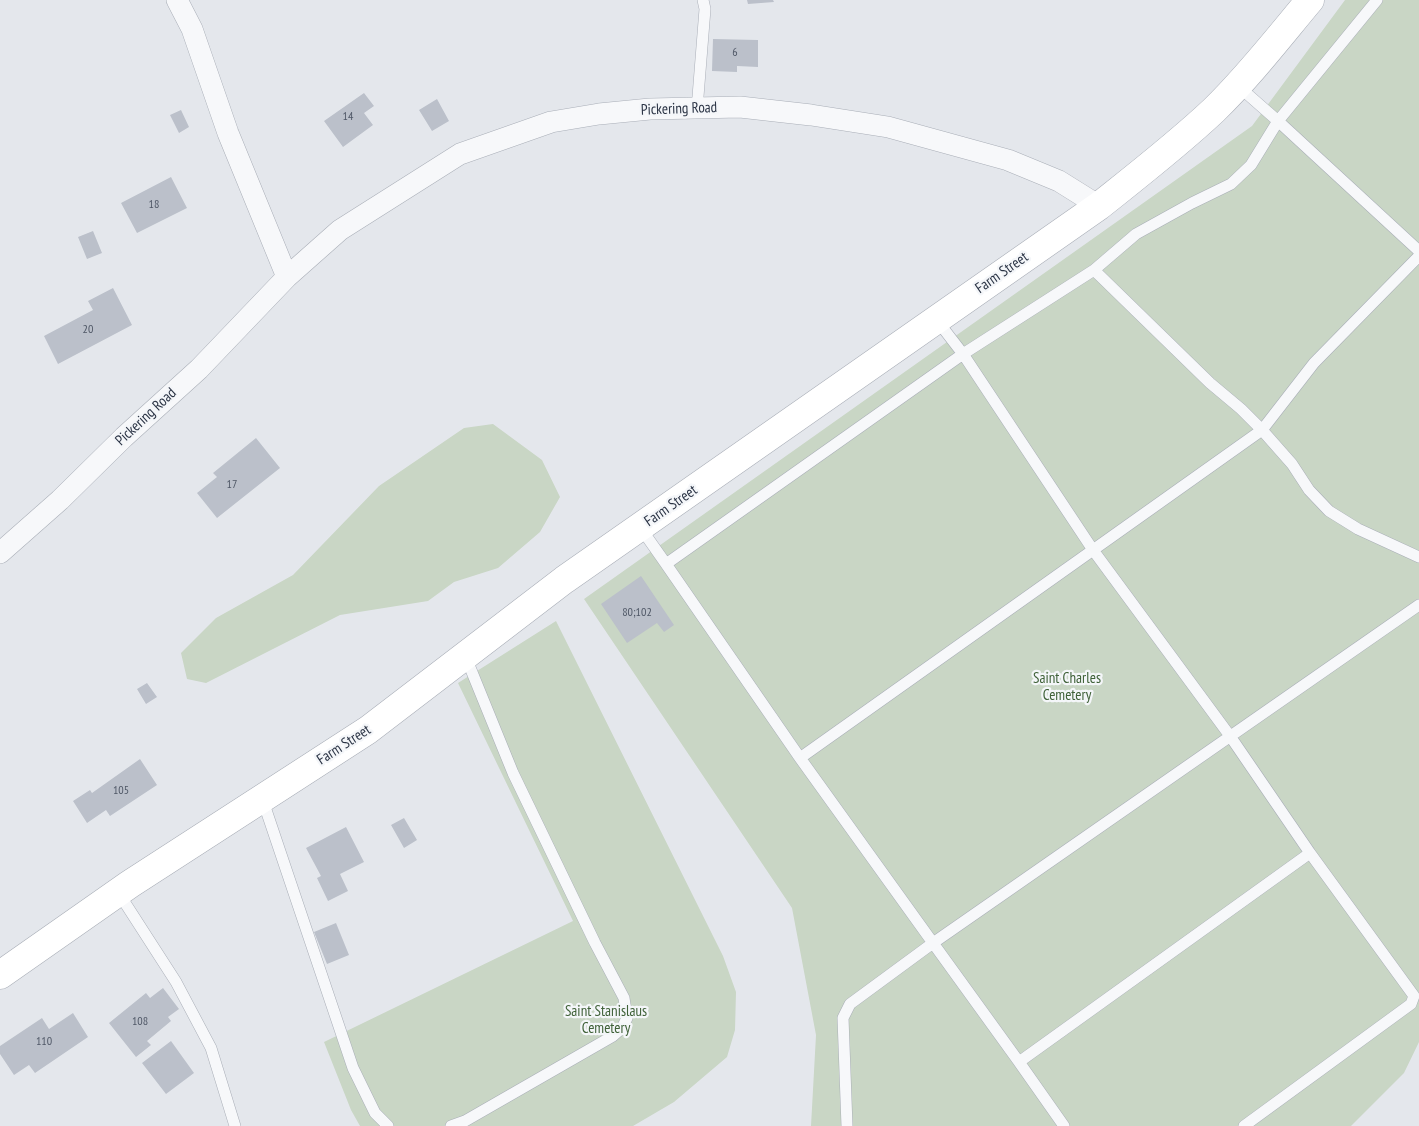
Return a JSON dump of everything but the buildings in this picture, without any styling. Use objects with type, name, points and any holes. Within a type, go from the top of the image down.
[{"type":"street","points":[[177,0],[192,29],[228,133],[287,276]]},
{"type":"street","name":"Farm Street","points":[[0,975],[118,892],[368,730],[564,580],[1100,206],[1215,109],[1260,61],[1310,0]]},
{"type":"street","name":"Pickering Road","points":[[0,553],[60,500],[124,437],[199,369],[287,276],[340,230],[460,154],[551,122],[599,114],[650,109],[740,107],[888,126],[1008,160],[1059,182],[1100,206]]},
{"type":"lane","points":[[697,109],[703,0]]},
{"type":"lane","points":[[666,564],[963,354],[1094,270],[1136,234],[1192,202],[1230,184],[1251,165],[1278,121],[1377,0]]},
{"type":"lane","points":[[1237,85],[1419,251]]},
{"type":"lane","points":[[800,758],[1262,430],[1314,363],[1419,256]]},
{"type":"lane","points":[[1094,270],[1210,383],[1262,430],[1292,464],[1309,490],[1330,510],[1358,529],[1419,557]]},
{"type":"lane","points":[[936,319],[963,354],[1093,550],[1230,736],[1310,853],[1414,996],[1411,1004],[1244,1126]]},
{"type":"lane","points":[[640,528],[800,758],[1064,1126]]},
{"type":"lane","points":[[847,1126],[843,1018],[850,1004],[933,943],[1419,606]]},
{"type":"lane","points":[[451,1126],[465,1121],[613,1036],[622,1028],[627,1018],[624,998],[595,943],[514,773],[465,655]]},
{"type":"lane","points":[[262,798],[353,1068],[375,1112],[388,1126]]},
{"type":"lane","points":[[1019,1062],[1310,853]]},
{"type":"lane","points":[[118,892],[176,982],[211,1048],[235,1126]]},
{"type":"green space","name":"Saint Charles Cemetery","points":[[1345,0],[1419,0],[1419,1042],[1404,1073],[1351,1126],[811,1126],[816,1035],[792,908],[584,599],[1252,126]]},
{"type":"green space","points":[[493,424],[542,460],[560,497],[540,532],[498,568],[454,582],[428,601],[340,615],[206,683],[187,679],[181,653],[216,618],[293,575],[379,486],[464,428]]},
{"type":"green space","name":"Saint Stanislaus Cemetery","points":[[556,621],[723,956],[736,992],[735,1030],[727,1057],[674,1102],[633,1126],[360,1126],[351,1110],[324,1042],[573,921],[458,683]]}]
